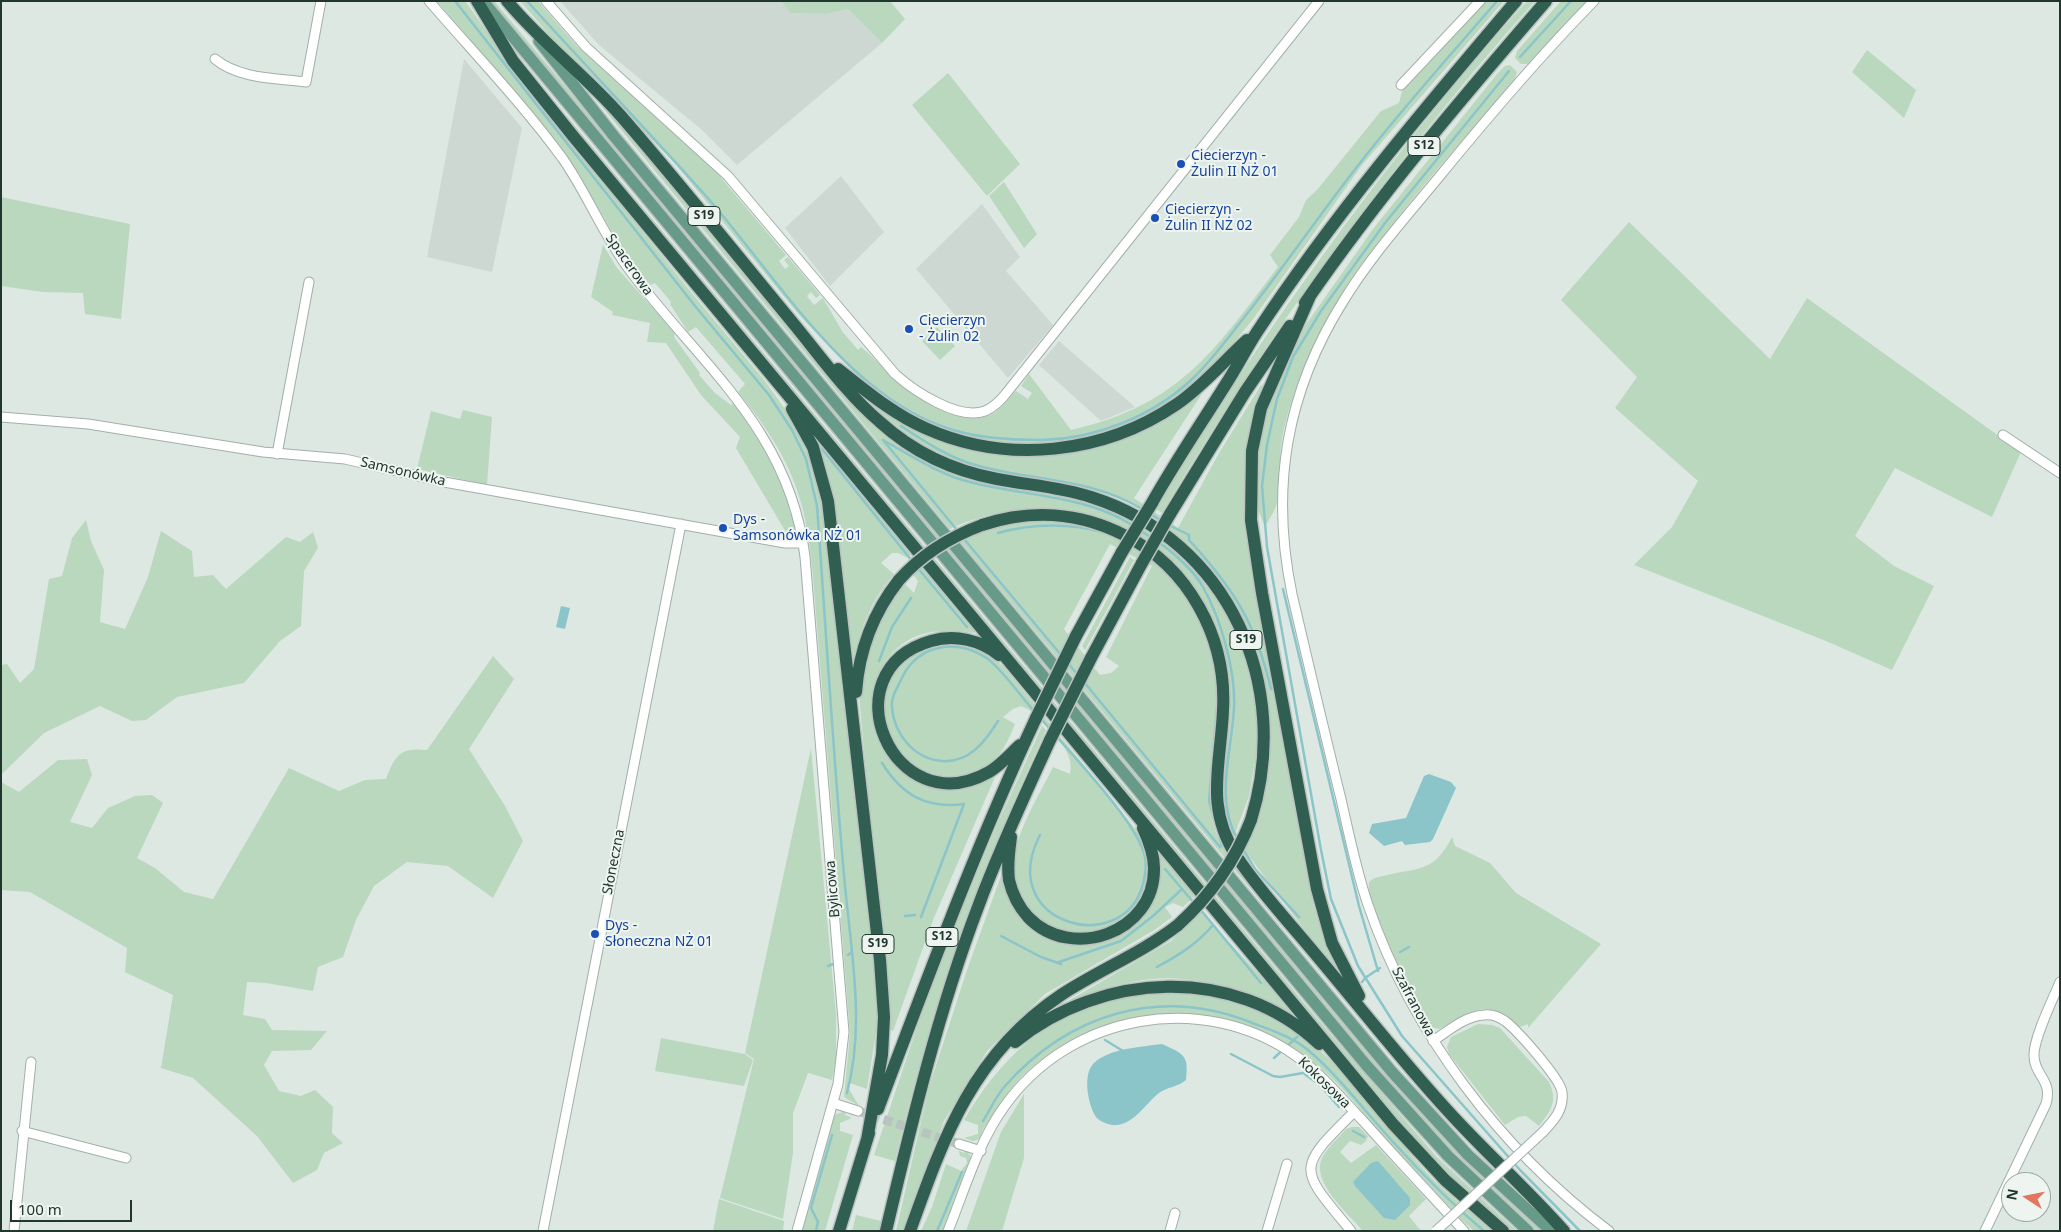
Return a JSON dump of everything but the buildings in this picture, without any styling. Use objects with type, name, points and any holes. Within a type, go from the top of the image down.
[{"type":"highway","name":"S19","points":[[476,1],[514,61],[537,91],[768,370],[813,447],[828,501],[884,1017],[882,1055],[867,1140]]},
{"type":"highway","points":[[507,1],[532,30]]},
{"type":"highway","name":"S12","points":[[839,1231],[867,1140],[948,923],[995,806],[1076,636],[1122,552],[1177,458],[1226,384],[1257,332],[1344,211],[1427,106],[1516,1]]},
{"type":"highway","name":"S12","points":[[886,1231],[933,1043],[977,908],[1050,740],[1091,658],[1170,514],[1245,392],[1310,296],[1378,204],[1462,99],[1546,1]]},
{"type":"highway","name":"S19","points":[[532,30],[621,116],[819,354],[871,414],[896,436],[920,451],[947,464],[976,474],[1070,491],[1113,505],[1136,516],[1166,535],[1204,571],[1222,595],[1240,627],[1250,651],[1261,691],[1265,720],[1265,750],[1259,791],[1250,820],[1226,870],[1205,898],[1178,925],[1146,948],[1070,990],[1040,1011],[1004,1042],[988,1064]]},
{"type":"highway","points":[[1310,296],[1268,388],[1256,428],[1250,473],[1252,528],[1319,899],[1342,965],[1377,1029]]},
{"type":"highway","points":[[819,354],[878,400],[924,428],[967,442],[998,449],[1027,451],[1088,443],[1134,427],[1159,415],[1199,386],[1257,332]]},
{"type":"highway","points":[[768,370],[1393,1124],[1444,1180],[1503,1231]]},
{"type":"highway","points":[[856,747],[856,701],[860,657],[876,616],[899,580],[918,561],[938,546],[982,525],[1010,517],[1038,514],[1089,521],[1116,531],[1143,546],[1164,562],[1184,584],[1206,620],[1221,666],[1224,708],[1216,789],[1217,807],[1224,832],[1246,870],[1377,1029],[1448,1111],[1564,1231]]},
{"type":"highway","points":[[1016,670],[988,648],[969,640],[944,638],[923,643],[902,657],[890,670],[880,695],[878,720],[887,746],[902,764],[922,777],[946,783],[969,780],[989,772],[1001,764],[1027,738]]},
{"type":"highway","points":[[1013,823],[1009,871],[1010,881],[1018,904],[1034,923],[1046,931],[1066,938],[1082,940],[1107,935],[1126,925],[1144,904],[1149,894],[1154,869],[1153,853],[1134,810]]},
{"type":"highway","points":[[910,1231],[950,1128],[966,1096],[988,1064],[1042,1023],[1083,1002],[1126,990],[1168,986],[1203,989],[1251,1002],[1299,1028],[1344,1064]]},
{"type":"main road","points":[[483,1],[1367,1066],[1453,1162],[1528,1231]]},
{"type":"main road","points":[[532,30],[613,135],[1392,1072],[1468,1155],[1551,1231]]},
{"type":"street","points":[[215,59],[224,66],[254,76],[306,82],[321,1]]},
{"type":"street","name":"Spacerowa","points":[[428,1],[512,95],[553,147],[581,188],[624,264],[759,429],[788,484],[798,517],[803,543]]},
{"type":"street","points":[[546,1],[586,47],[728,176],[895,374],[926,396],[951,408],[971,413],[984,411],[994,406],[1017,382],[1319,1]]},
{"type":"street","points":[[1402,85],[1480,1]]},
{"type":"street","name":"Szafranowa","points":[[1594,1],[1513,89],[1384,245],[1344,299],[1307,369],[1290,428],[1283,473],[1281,509],[1288,578],[1320,715],[1368,904],[1399,978],[1433,1041],[1466,1088],[1502,1131],[1562,1193],[1609,1231]]},
{"type":"street","points":[[277,454],[309,282]]},
{"type":"street","name":"Samsonówka","points":[[1,417],[88,424],[277,454],[345,459],[444,482],[786,543],[803,543]]},
{"type":"street","points":[[2003,435],[2060,473]]},
{"type":"street","name":"Słoneczna","points":[[543,1231],[681,524]]},
{"type":"street","name":"Bylicowa","points":[[797,1231],[833,1103],[843,1057],[843,1014],[803,543]]},
{"type":"street","points":[[1985,1231],[2046,1104],[2047,1084],[2035,1065],[2034,1051],[2060,982]]},
{"type":"street","points":[[1433,1041],[1474,1016],[1491,1015],[1507,1023],[1554,1075],[1561,1087],[1562,1099],[1560,1110],[1543,1132],[1436,1231]]},
{"type":"street","name":"Kokosowa","points":[[948,1231],[980,1151],[994,1123],[1028,1078],[1045,1063],[1073,1045],[1105,1030],[1158,1018],[1190,1018],[1217,1022],[1265,1038],[1290,1052],[1311,1068],[1464,1231]]},
{"type":"street","points":[[14,1231],[22,1130],[31,1062]]},
{"type":"street","points":[[833,1103],[858,1111]]},
{"type":"street","points":[[1351,1231],[1317,1189],[1312,1181],[1311,1168],[1313,1156],[1321,1145],[1354,1112]]},
{"type":"street","points":[[22,1130],[126,1158]]},
{"type":"street","points":[[959,1144],[980,1151]]},
{"type":"street","points":[[1267,1231],[1287,1164]]},
{"type":"street","points":[[1170,1231],[1175,1213]]},
{"type":"shaded area","points":[[560,1],[781,1],[790,13],[827,14],[848,9],[882,43],[737,165],[702,130],[599,45]]},
{"type":"shaded area","points":[[464,59],[522,128],[492,272],[427,257]]},
{"type":"shaded area","points":[[841,176],[884,232],[830,286],[785,228]]},
{"type":"shaded area","points":[[982,204],[1020,257],[1006,271],[1053,325],[1008,378],[916,269]]},
{"type":"shaded area","points":[[1059,341],[1135,407],[1101,421],[1039,365]]},
{"type":"green space","points":[[437,1],[465,1],[523,82],[686,286],[765,381],[800,430],[810,453],[826,523],[877,998],[877,1026],[867,1089],[850,1083],[849,1089],[859,1106],[844,1097],[850,1033],[813,577],[806,522],[792,477],[772,438],[738,392],[745,384],[696,327],[688,332],[670,304],[671,302],[655,283],[651,285],[638,274],[629,262],[579,174],[514,91]]},
{"type":"green space","points":[[491,1],[494,1],[634,168],[1354,1036],[1427,1119],[1543,1231],[1536,1231],[1427,1128]]},
{"type":"green space","points":[[520,1],[538,1],[577,46],[717,173],[786,255],[779,261],[785,269],[789,266],[784,260],[788,257],[820,295],[816,298],[811,292],[807,296],[814,305],[823,298],[842,331],[858,350],[861,347],[905,388],[941,410],[963,417],[984,417],[994,413],[1016,391],[1028,399],[1032,393],[1021,386],[1029,374],[1071,430],[1109,419],[1140,406],[1168,390],[1191,371],[1234,324],[1278,267],[1270,255],[1299,217],[1306,200],[1317,190],[1381,111],[1399,103],[1402,91],[1485,1],[1504,1],[1362,165],[1254,318],[1218,362],[1188,391],[1134,424],[1083,440],[1031,445],[984,441],[929,424],[903,412],[866,385],[800,316],[673,161],[566,54]]},
{"type":"green space","points":[[781,1],[890,1],[905,19],[882,43],[848,9],[827,14],[790,13]]},
{"type":"green space","points":[[1527,1],[1535,1],[1432,122],[1336,248],[1246,378],[1162,513],[1156,509],[1240,375],[1330,246],[1425,121]]},
{"type":"green space","points":[[1561,1],[1588,1],[1530,64],[1521,64],[1515,58],[1517,51]]},
{"type":"green space","points":[[510,48],[1316,1017],[1437,1157],[1517,1231],[1508,1231],[1460,1187],[1404,1131],[668,245]]},
{"type":"green space","points":[[1867,50],[1916,90],[1904,118],[1852,72]]},
{"type":"green space","points":[[1510,65],[1517,72],[1514,81],[1397,218],[1344,293],[1322,331],[1293,395],[1281,447],[1277,503],[1265,527],[1255,502],[1257,455],[1267,407],[1286,358],[1307,323],[1373,229],[1497,74],[1505,66]]},
{"type":"green space","points":[[948,73],[1020,164],[987,196],[912,105]]},
{"type":"green space","points":[[601,100],[788,323],[926,461],[978,482],[1088,500],[1146,528],[1175,550],[1206,582],[1225,611],[1243,650],[1259,716],[1258,744],[1249,796],[1233,839],[1225,818],[1222,796],[1227,682],[1221,642],[1203,603],[1178,568],[1157,549],[1050,510],[1026,509],[999,513],[972,520],[950,529],[598,102]]},
{"type":"green space","points":[[1004,182],[1037,234],[1024,248],[989,196]]},
{"type":"green space","points":[[1,197],[130,224],[121,319],[85,314],[83,293],[43,292],[1,286]]},
{"type":"green space","points":[[1629,222],[1770,359],[1807,298],[2021,452],[1992,517],[1895,468],[1855,536],[1894,566],[1934,586],[1892,670],[1826,641],[1634,565],[1672,527],[1698,481],[1615,408],[1637,377],[1561,300]]},
{"type":"green space","points":[[603,245],[617,268],[675,333],[674,337],[700,373],[699,375],[715,393],[731,405],[735,402],[777,470],[797,532],[793,538],[790,539],[736,448],[740,437],[701,395],[666,343],[647,342],[650,323],[612,315],[613,312],[591,297]]},
{"type":"green space","points":[[937,327],[955,346],[940,360],[922,341]]},
{"type":"green space","points":[[1261,385],[1265,386],[1250,435],[1245,464],[1246,508],[1314,907],[1325,939],[1343,979],[1245,851],[1259,812],[1267,772],[1270,733],[1266,693],[1257,655],[1242,619],[1222,585],[1195,553],[1179,538],[1153,517],[1125,501],[1080,486],[981,470],[946,459],[899,430],[858,393],[918,429],[1063,453],[1186,403],[1205,389],[1134,498],[1178,528],[1219,453]]},
{"type":"green space","points":[[463,410],[492,417],[487,485],[417,469],[431,411],[460,419]]},
{"type":"green space","points":[[812,433],[912,554],[908,558],[898,553],[892,553],[881,563],[894,574],[879,594],[867,616],[853,664],[850,663]]},
{"type":"green space","points":[[86,520],[91,541],[104,570],[100,622],[125,629],[148,577],[161,531],[192,551],[194,577],[213,575],[226,589],[286,537],[300,542],[313,532],[318,548],[304,571],[301,626],[280,641],[244,683],[177,697],[146,720],[132,721],[100,706],[44,733],[1,775],[1,665],[7,664],[20,683],[34,669],[49,579],[62,576],[72,538]]},
{"type":"green space","points":[[1054,520],[1084,524],[1097,528],[1121,540],[1152,561],[1184,593],[1205,631],[1212,653],[1216,676],[1218,719],[1210,795],[1216,831],[1224,849],[1231,860],[1509,1181],[1482,1158],[1408,1077],[958,539],[1001,524]],"holes":[[[1110,544],[1152,566],[1106,657],[1119,666],[1111,673],[1100,675],[1064,629]]]},
{"type":"green space","points":[[1130,557],[1134,560],[1085,650],[1082,646]]},
{"type":"green space","points":[[922,564],[977,632],[950,631],[928,633],[914,637],[901,645],[884,663],[875,684],[872,706],[875,729],[884,750],[898,768],[917,781],[940,788],[954,789],[975,785],[995,777],[933,920],[893,1031],[889,1029],[859,695],[872,631],[903,582],[914,593],[918,581],[912,573]]},
{"type":"green space","points":[[960,642],[985,651],[1004,667],[1141,836],[1148,865],[1144,891],[1132,911],[1113,926],[1091,933],[1067,932],[1044,922],[1024,901],[1018,890],[1014,872],[1014,860],[1026,820],[1053,767],[1070,774],[1071,765],[1063,744],[1038,716],[1021,706],[1013,709],[1003,717],[1015,724],[1008,741],[1000,753],[987,765],[964,775],[938,775],[914,766],[904,758],[894,742],[888,729],[885,701],[894,675],[902,664],[926,647]]},
{"type":"green space","points":[[493,656],[514,679],[469,749],[505,806],[523,841],[493,898],[448,866],[407,862],[374,886],[356,920],[343,957],[318,967],[313,991],[266,983],[247,982],[243,1015],[265,1019],[272,1030],[327,1031],[311,1050],[272,1051],[264,1065],[279,1091],[301,1096],[315,1090],[333,1107],[332,1133],[343,1143],[324,1153],[317,1170],[293,1183],[257,1136],[193,1078],[161,1068],[173,995],[125,972],[127,948],[30,892],[1,890],[1,782],[19,792],[58,760],[87,759],[92,775],[70,822],[92,828],[108,808],[135,796],[152,795],[163,803],[137,858],[155,868],[184,892],[213,899],[289,768],[339,791],[365,780],[386,779],[392,764],[399,755],[410,750],[427,750]]},
{"type":"green space","points":[[1042,726],[1046,730],[1022,783],[979,889],[941,995],[924,1050],[895,1161],[874,1155],[937,968],[997,825]]},
{"type":"green space","points":[[811,748],[836,1014],[836,1057],[832,1080],[808,1073],[793,1113],[793,1153],[783,1219],[720,1198],[754,1059],[745,1053]]},
{"type":"green space","points":[[1452,837],[1455,846],[1490,863],[1516,893],[1601,944],[1528,1028],[1528,1024],[1520,1027],[1508,1018],[1488,1009],[1471,1012],[1439,1029],[1431,1027],[1403,977],[1383,933],[1370,894],[1369,882],[1377,877],[1424,867],[1438,857]]},
{"type":"green space","points":[[1159,849],[1197,894],[1183,907],[1173,903],[1165,907],[1172,917],[1156,929],[1045,994],[987,1051],[944,1121],[903,1231],[896,1231],[929,1087],[967,970],[1002,873],[1014,909],[1020,919],[1034,932],[1051,940],[1069,945],[1087,945],[1105,941],[1122,934],[1137,923],[1149,908],[1158,883],[1160,867]]},
{"type":"green space","points":[[1201,912],[1305,1024],[1245,994],[1204,982],[1183,979],[1160,978],[1137,981],[1109,988],[1063,1004],[1171,941]]},
{"type":"green space","points":[[1178,992],[1206,996],[1245,1006],[1271,1016],[1304,1037],[1342,1072],[1425,1171],[1458,1202],[1494,1231],[1474,1231],[1463,1221],[1332,1079],[1293,1048],[1249,1027],[1203,1016],[1156,1015],[1109,1024],[1064,1045],[1022,1076],[983,1129],[978,1140],[973,1141],[964,1138],[978,1134],[978,1125],[964,1120],[978,1098],[1009,1059],[1047,1027],[1068,1015],[1092,1005],[1117,998],[1140,994]]},
{"type":"green space","points":[[1478,1024],[1492,1025],[1500,1028],[1549,1082],[1553,1095],[1552,1106],[1539,1126],[1526,1116],[1518,1117],[1505,1125],[1449,1054],[1447,1047],[1451,1037]]},
{"type":"green space","points":[[661,1038],[745,1054],[753,1060],[744,1086],[655,1071]]},
{"type":"green space","points":[[1024,1094],[1024,1158],[1002,1231],[966,1231],[1001,1132]]},
{"type":"green space","points":[[846,1111],[845,1115],[852,1118],[840,1123],[840,1131],[853,1135],[825,1231],[802,1231],[834,1115]]},
{"type":"green space","points":[[1359,1127],[1368,1136],[1366,1141],[1361,1145],[1350,1141],[1340,1152],[1351,1163],[1376,1145],[1426,1199],[1409,1216],[1421,1231],[1363,1231],[1332,1196],[1321,1176],[1320,1166],[1323,1156],[1328,1149],[1346,1129]]},
{"type":"green space","points":[[959,1151],[964,1153],[966,1151],[969,1154],[971,1164],[943,1231],[921,1231],[932,1207],[946,1164],[961,1171],[967,1163],[966,1158],[960,1156]]},
{"type":"green space","points":[[719,1199],[784,1221],[783,1231],[713,1231]]},
{"type":"green space","points":[[856,1215],[881,1221],[879,1231],[852,1231]]},
{"type":"water","points":[[561,606],[570,608],[565,629],[556,627]]},
{"type":"water","points":[[1429,774],[1451,782],[1456,788],[1433,839],[1430,842],[1405,845],[1402,841],[1384,846],[1369,833],[1372,824],[1406,818],[1424,776]]},
{"type":"water","points":[[1162,1044],[1180,1053],[1186,1060],[1186,1080],[1159,1093],[1129,1121],[1112,1125],[1098,1119],[1093,1112],[1087,1082],[1090,1068],[1094,1063],[1108,1054],[1117,1051]]},
{"type":"water","points":[[1378,1161],[1410,1198],[1410,1205],[1395,1220],[1384,1218],[1353,1182],[1371,1163]]},
{"type":"waterway","points":[[455,1],[695,306],[769,395],[792,430],[806,459],[817,506],[840,829],[855,984],[855,1039],[853,1066],[847,1093]]},
{"type":"waterway","points":[[527,1],[706,196],[812,326],[872,386],[906,409],[941,426],[991,438],[1016,440],[1062,439],[1121,424],[1158,405],[1190,381],[1218,351],[1257,301],[1370,150],[1497,1]]},
{"type":"waterway","points":[[1520,57],[1571,1]]},
{"type":"waterway","points":[[1509,71],[1385,223],[1321,311],[1293,357],[1277,399],[1267,445],[1262,486],[1267,547],[1321,850],[1331,899],[1358,966],[1402,1036],[1520,1170],[1580,1231]]},
{"type":"waterway","points":[[901,426],[938,449],[969,463],[1102,491],[1142,509]]},
{"type":"waterway","points":[[957,530],[883,440],[925,464],[959,479],[990,487],[1074,502],[1114,515],[1132,525]]},
{"type":"waterway","points":[[822,449],[912,561]]},
{"type":"waterway","points":[[1149,513],[1162,521]]},
{"type":"waterway","points":[[998,533],[1025,527],[1051,525],[1103,532]]},
{"type":"waterway","points":[[1169,525],[1189,535],[1189,540],[1231,591],[1258,644],[1271,689]]},
{"type":"waterway","points":[[1139,530],[1151,537]]},
{"type":"waterway","points":[[964,539],[1061,655]]},
{"type":"waterway","points":[[1158,542],[1183,562],[1203,587],[1216,614],[1226,646],[1233,678],[1234,694],[1233,724],[1226,775],[1227,809],[1231,825],[1238,840]]},
{"type":"waterway","points":[[917,567],[967,627]]},
{"type":"waterway","points":[[1283,589],[1359,906],[1378,971]]},
{"type":"waterway","points":[[879,661],[892,627],[911,598]]},
{"type":"waterway","points":[[998,721],[975,750],[960,759],[942,761],[923,756],[908,744],[897,727],[892,700],[907,670],[915,660],[925,653],[936,649],[960,647],[973,651],[991,661],[1034,711]]},
{"type":"waterway","points":[[1068,663],[1077,674]]},
{"type":"waterway","points":[[1084,682],[1220,847]]},
{"type":"waterway","points":[[1217,707],[1209,801],[1222,846]]},
{"type":"waterway","points":[[1041,719],[1051,730]]},
{"type":"waterway","points":[[1040,835],[1030,866],[1034,891],[1047,909],[1067,921],[1089,925],[1112,921],[1131,907],[1143,884],[1145,874],[1146,860],[1140,844],[1132,829],[1107,795],[1056,736]]},
{"type":"waterway","points":[[882,763],[898,784],[916,797],[938,804],[964,804],[921,917]]},
{"type":"waterway","points":[[1243,849],[1255,869],[1299,917]]},
{"type":"waterway","points":[[1165,869],[1194,903]]},
{"type":"waterway","points":[[1059,962],[1121,941],[1153,916],[1182,889]]},
{"type":"waterway","points":[[1200,909],[1261,983]]},
{"type":"waterway","points":[[905,916],[915,915]]},
{"type":"waterway","points":[[1157,967],[1187,949],[1213,925]]},
{"type":"waterway","points":[[1001,936],[1041,957],[1061,964]]},
{"type":"waterway","points":[[1400,952],[1409,947]]},
{"type":"waterway","points":[[848,955],[852,952]]},
{"type":"waterway","points":[[828,966],[833,964]]},
{"type":"waterway","points":[[1362,982],[1380,968]]},
{"type":"waterway","points":[[983,1121],[1005,1086],[1030,1061],[1057,1041],[1087,1025],[1117,1014],[1149,1007],[1182,1007],[1216,1011],[1280,1034],[1308,1050],[1342,1083],[1427,1178],[1484,1231]]},
{"type":"waterway","points":[[1274,1058],[1298,1036]]},
{"type":"waterway","points":[[1105,1040],[1123,1051]]},
{"type":"waterway","points":[[1231,1054],[1273,1076],[1280,1077],[1303,1073],[1320,1085],[1339,1107]]},
{"type":"waterway","points":[[1353,1131],[1364,1137]]},
{"type":"waterway","points":[[816,1231],[818,1222],[811,1208],[832,1135]]},
{"type":"waterway","points":[[937,1231],[962,1172]]},
{"type":"tunnel","points":[[858,1111],[959,1144]]},
{"type":"place","name":"Ciecierzyn - Żulin II NŻ 01","points":[[1181,164]]},
{"type":"place","name":"Ciecierzyn - Żulin II NŻ 02","points":[[1155,218]]},
{"type":"place","name":"Ciecierzyn - Żulin 02","points":[[909,329]]},
{"type":"place","name":"Dys - Samsonówka NŻ 01","points":[[723,528]]},
{"type":"place","name":"Dys - Słoneczna NŻ 01","points":[[595,934]]}]
